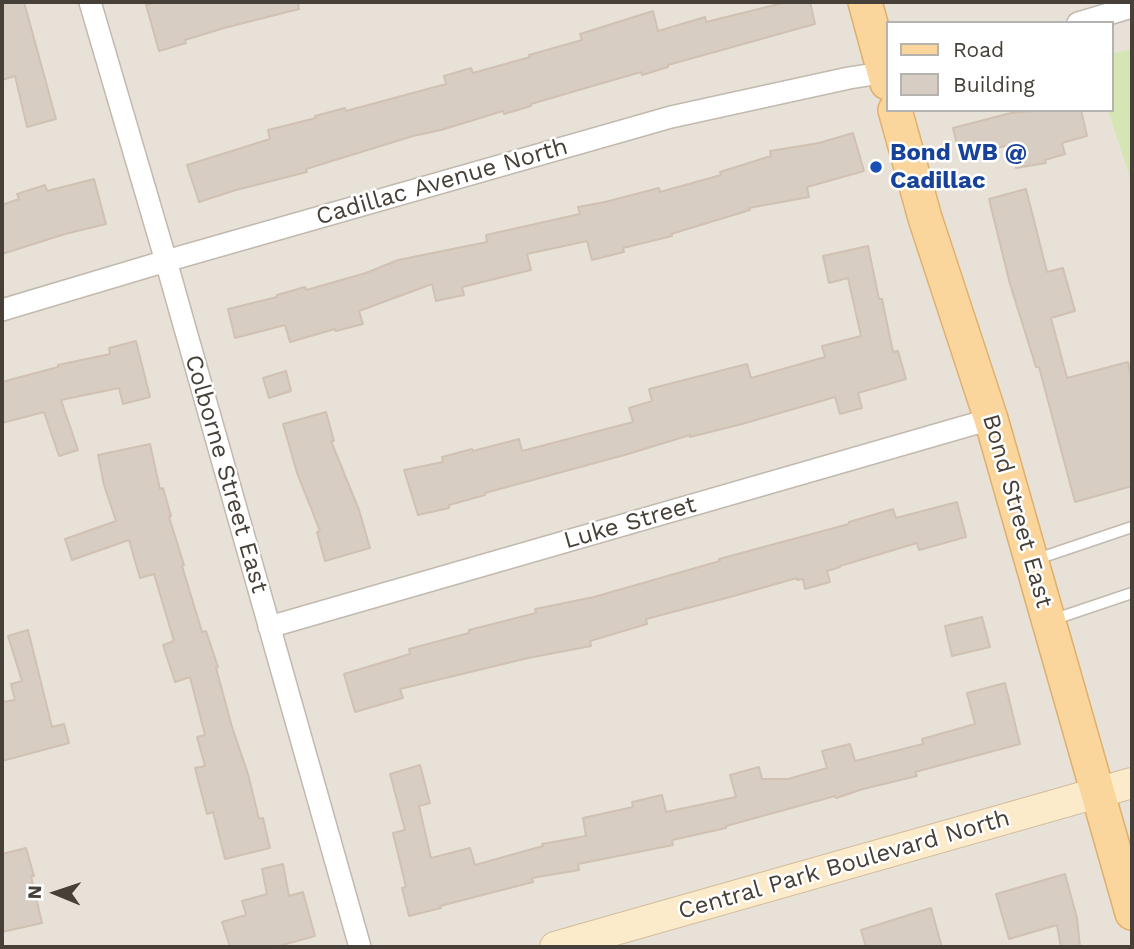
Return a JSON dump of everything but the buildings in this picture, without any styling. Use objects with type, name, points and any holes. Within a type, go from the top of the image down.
[{"type":"main road","points":[[865,2],[886,76]]},
{"type":"main road","name":"Bond Street East","points":[[896,112],[925,218],[992,419],[1132,913]]},
{"type":"street","name":"Colborne Street East","points":[[90,2],[360,947]]},
{"type":"street","points":[[1085,21],[1132,7]]},
{"type":"street","name":"Cadillac Avenue North","points":[[2,310],[671,117],[849,78],[886,76]]},
{"type":"street","name":"Luke Street","points":[[269,627],[992,419]]},
{"type":"street","name":"Central Park Boulevard North","points":[[555,947],[1132,783]]},
{"type":"lane","points":[[1031,561],[1132,527]]},
{"type":"lane","points":[[1049,621],[1132,593]]},
{"type":"shaded area","points":[[2,2],[1132,2],[1132,947],[2,947]]},
{"type":"green space","points":[[1132,49],[1132,184],[1109,112],[1113,112],[1113,54]]},
{"type":"place","name":"Bond WB @ Cadillac","points":[[876,167]]}]
